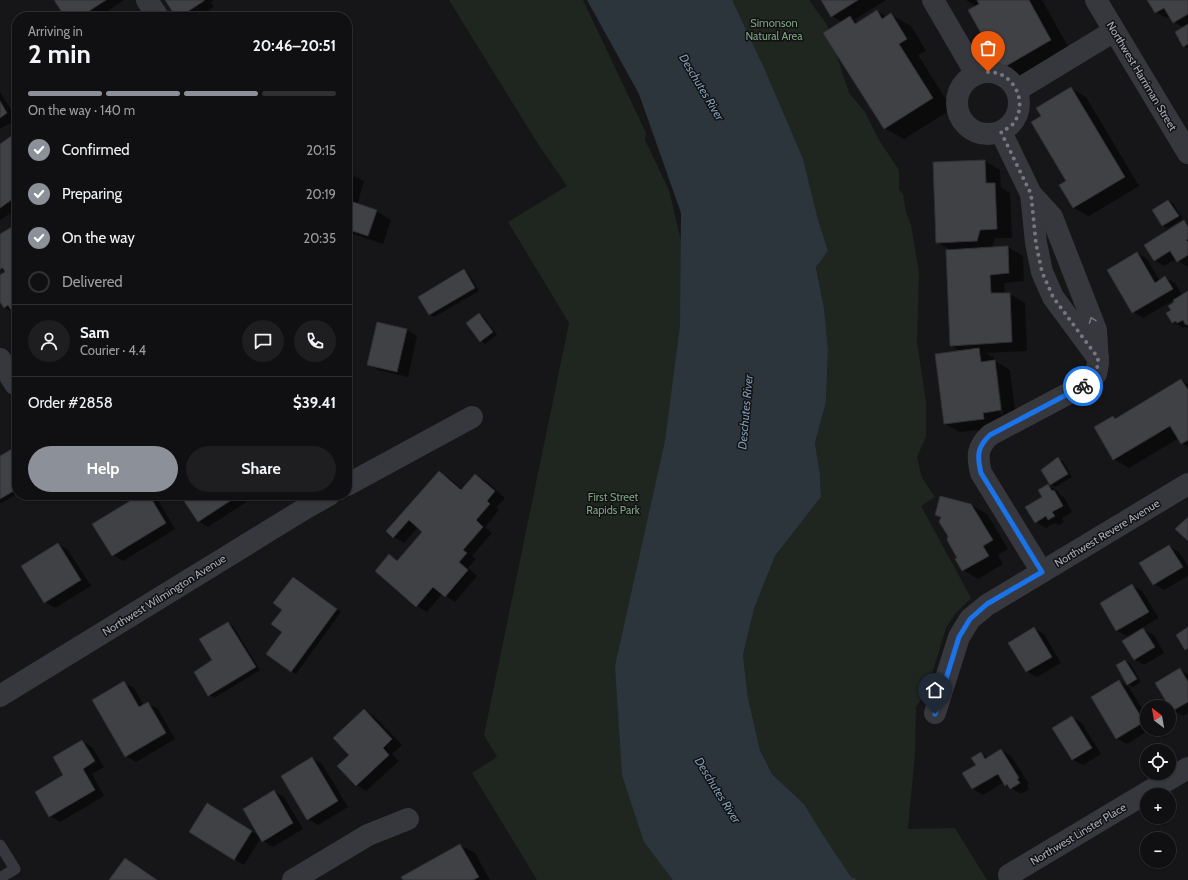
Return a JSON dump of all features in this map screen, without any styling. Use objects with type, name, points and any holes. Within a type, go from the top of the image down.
[{"type":"street","points":[[147,0],[155,12]]},
{"type":"street","points":[[932,0],[976,74]]},
{"type":"street","name":"Northwest Harriman Street","points":[[1096,0],[1188,152]]},
{"type":"street","points":[[1017,90],[1114,31]]},
{"type":"street","points":[[988,72],[1000,74],[1010,81],[1017,90],[1020,103],[1018,115],[1011,125],[1001,132],[989,135],[977,133],[967,126],[959,116],[957,104],[959,92],[966,82],[976,74],[988,72]]},
{"type":"street","points":[[1001,132],[1031,194],[1052,217],[1096,330],[1098,358],[1096,374],[1088,383],[990,435],[982,443],[978,453],[981,473],[1042,572]]},
{"type":"street","points":[[1031,194],[1036,244],[1042,272],[1053,297],[1098,358]]},
{"type":"street","points":[[0,359],[11,386]]},
{"type":"street","points":[[352,482],[472,417]]},
{"type":"street","name":"Northwest Revere Avenue","points":[[935,714],[959,637],[970,619],[987,604],[1188,484]]},
{"type":"street","name":"Northwest Wilmington Avenue","points":[[0,696],[302,501]]},
{"type":"street","name":"Northwest Linster Place","points":[[1009,875],[1188,768]]},
{"type":"street","points":[[293,880],[368,834],[408,818]]},
{"type":"lane","points":[[0,845],[15,869],[0,878]]},
{"type":"green space","name":"First Street Rapids Park","points":[[449,0],[583,0],[646,133],[645,140],[669,190],[682,245],[721,880],[537,880],[472,773],[497,757],[484,735],[569,323],[508,222],[567,186],[538,144]]},
{"type":"green space","name":"Simonson Natural Area","points":[[698,0],[809,0],[827,25],[849,93],[865,112],[879,140],[899,170],[899,190],[903,194],[906,212],[911,225],[919,272],[917,342],[926,402],[926,437],[917,457],[922,478],[935,497],[921,506],[971,598],[955,614],[946,628],[927,690],[916,707],[915,754],[908,829],[955,828],[987,880],[856,880],[855,878],[851,877],[804,804],[772,774],[760,750],[748,698],[743,655],[754,609],[775,556],[821,497],[820,474],[815,443],[826,402],[828,349],[824,308],[816,266],[828,251],[817,216]]},
{"type":"water","name":"Deschutes River","points":[[587,0],[732,0],[764,68],[803,159],[817,216],[828,251],[816,267],[824,308],[828,349],[826,402],[815,443],[820,474],[821,497],[775,556],[754,609],[743,655],[748,698],[760,750],[772,774],[804,804],[851,877],[855,878],[856,880],[673,880],[644,842],[622,775],[615,666],[665,441],[680,326],[681,213],[639,94]]},
{"type":"building","points":[[54,0],[106,0],[88,12],[62,12]]},
{"type":"building","points":[[165,0],[204,0],[187,12],[173,12]]},
{"type":"building","points":[[821,0],[858,0],[831,17]]},
{"type":"building","points":[[977,0],[1029,0],[1051,40],[1001,69],[968,10],[979,4]]},
{"type":"building","points":[[1147,0],[1188,0],[1188,14],[1173,23],[1164,8],[1155,13]]},
{"type":"building","points":[[877,10],[882,19],[891,13],[907,39],[899,44],[933,98],[884,129],[823,33],[850,16],[855,24]]},
{"type":"building","points":[[1188,24],[1188,44],[1183,47],[1175,32]]},
{"type":"building","points":[[1071,87],[1125,177],[1073,208],[1059,185],[1066,181],[1031,122],[1041,116],[1036,108]]},
{"type":"building","points":[[0,101],[7,113],[0,118]]},
{"type":"building","points":[[12,135],[12,200],[0,208],[0,144]]},
{"type":"building","points":[[985,160],[986,183],[995,183],[997,229],[980,230],[977,241],[936,243],[933,162]]},
{"type":"building","points":[[1168,200],[1179,216],[1162,226],[1152,210]]},
{"type":"building","points":[[352,202],[377,210],[368,236],[352,231]]},
{"type":"building","points":[[1184,220],[1188,227],[1188,239],[1186,240],[1188,242],[1188,255],[1177,262],[1170,251],[1154,261],[1144,245]]},
{"type":"building","points":[[12,227],[12,312],[8,305],[4,308],[0,302],[0,275],[5,272],[3,268],[0,269],[0,234]]},
{"type":"building","points":[[1008,246],[1009,273],[990,275],[991,293],[1010,293],[1012,342],[950,346],[946,250]]},
{"type":"building","points":[[1137,252],[1155,283],[1165,276],[1173,289],[1132,313],[1107,270]]},
{"type":"building","points":[[464,269],[475,288],[429,315],[418,297]]},
{"type":"building","points":[[1188,291],[1188,325],[1185,324],[1183,320],[1177,323],[1176,321],[1172,323],[1166,313],[1171,310],[1168,306],[1174,302],[1173,300]]},
{"type":"building","points":[[479,313],[493,332],[480,342],[466,323]]},
{"type":"building","points":[[377,322],[407,329],[397,372],[367,365]]},
{"type":"building","points":[[979,348],[981,362],[995,360],[1001,410],[983,413],[984,419],[944,424],[935,354]]},
{"type":"building","points":[[1181,379],[1188,390],[1188,440],[1181,444],[1170,426],[1113,460],[1094,427],[1113,416],[1115,419]]},
{"type":"building","points":[[12,449],[12,492],[0,499],[0,456]]},
{"type":"building","points":[[1058,457],[1068,474],[1050,485],[1041,470]]},
{"type":"building","points":[[439,471],[461,490],[475,474],[495,491],[487,501],[490,504],[476,520],[483,527],[463,550],[467,553],[459,562],[468,570],[445,597],[433,587],[416,607],[375,571],[389,554],[397,561],[422,532],[409,520],[393,538],[386,531]]},
{"type":"building","points":[[1048,484],[1052,491],[1054,490],[1063,506],[1052,512],[1055,516],[1048,520],[1046,516],[1035,523],[1025,507],[1042,497],[1038,490]]},
{"type":"building","points":[[940,496],[971,504],[993,540],[983,546],[989,556],[962,571],[947,540],[948,536],[939,522],[941,517],[935,515]]},
{"type":"building","points":[[132,500],[152,500],[166,523],[112,556],[92,524]]},
{"type":"building","points":[[183,500],[231,500],[198,522]]},
{"type":"building","points":[[1188,517],[1188,541],[1175,529]]},
{"type":"building","points":[[58,543],[81,580],[44,603],[21,566]]},
{"type":"building","points":[[1169,545],[1183,567],[1153,585],[1139,563]]},
{"type":"building","points":[[293,577],[337,609],[291,672],[266,654],[282,632],[271,624],[282,610],[273,603]]},
{"type":"building","points":[[1132,584],[1149,612],[1116,631],[1100,603]]},
{"type":"building","points":[[228,622],[256,667],[208,696],[194,672],[212,660],[199,639]]},
{"type":"building","points":[[1034,627],[1052,657],[1026,672],[1008,643]]},
{"type":"building","points":[[1188,627],[1188,648],[1185,650],[1176,635]]},
{"type":"building","points":[[1143,628],[1155,647],[1134,660],[1122,641]]},
{"type":"building","points":[[1125,660],[1137,679],[1127,685],[1116,665]]},
{"type":"building","points":[[1180,668],[1188,682],[1188,702],[1176,709],[1176,700],[1165,700],[1155,683]]},
{"type":"building","points":[[1119,680],[1140,715],[1140,724],[1116,739],[1091,697]]},
{"type":"building","points":[[124,681],[139,707],[148,702],[166,733],[125,757],[92,700]]},
{"type":"building","points":[[364,709],[392,739],[383,748],[389,755],[356,786],[337,766],[349,755],[333,738]]},
{"type":"building","points":[[1072,716],[1092,748],[1072,760],[1052,728]]},
{"type":"building","points":[[82,740],[95,761],[83,769],[95,790],[49,817],[35,792],[63,775],[53,757]]},
{"type":"building","points":[[1001,749],[1019,778],[1017,779],[1020,783],[1010,789],[1007,784],[1005,786],[998,774],[972,789],[962,773],[976,765],[971,758],[981,752],[985,759]]},
{"type":"building","points":[[312,757],[338,801],[307,820],[281,776]]},
{"type":"building","points":[[274,790],[293,823],[262,842],[243,809]]},
{"type":"building","points":[[207,803],[252,831],[234,860],[189,832]]},
{"type":"building","points":[[460,844],[479,877],[473,880],[403,880],[401,877]]},
{"type":"building","points":[[125,858],[157,880],[109,880]]},
{"type":"way so far","points":[[988,72],[1000,74],[1010,81],[1017,90],[1020,103],[1018,115],[1011,125],[1001,132],[1031,194],[1036,244],[1042,272],[1053,297],[1098,358],[1096,374],[1083,386]]},
{"type":"route","points":[[935,714],[959,637],[970,619],[987,604],[1042,572],[981,473],[978,453],[982,443],[990,435],[1083,386]]}]
